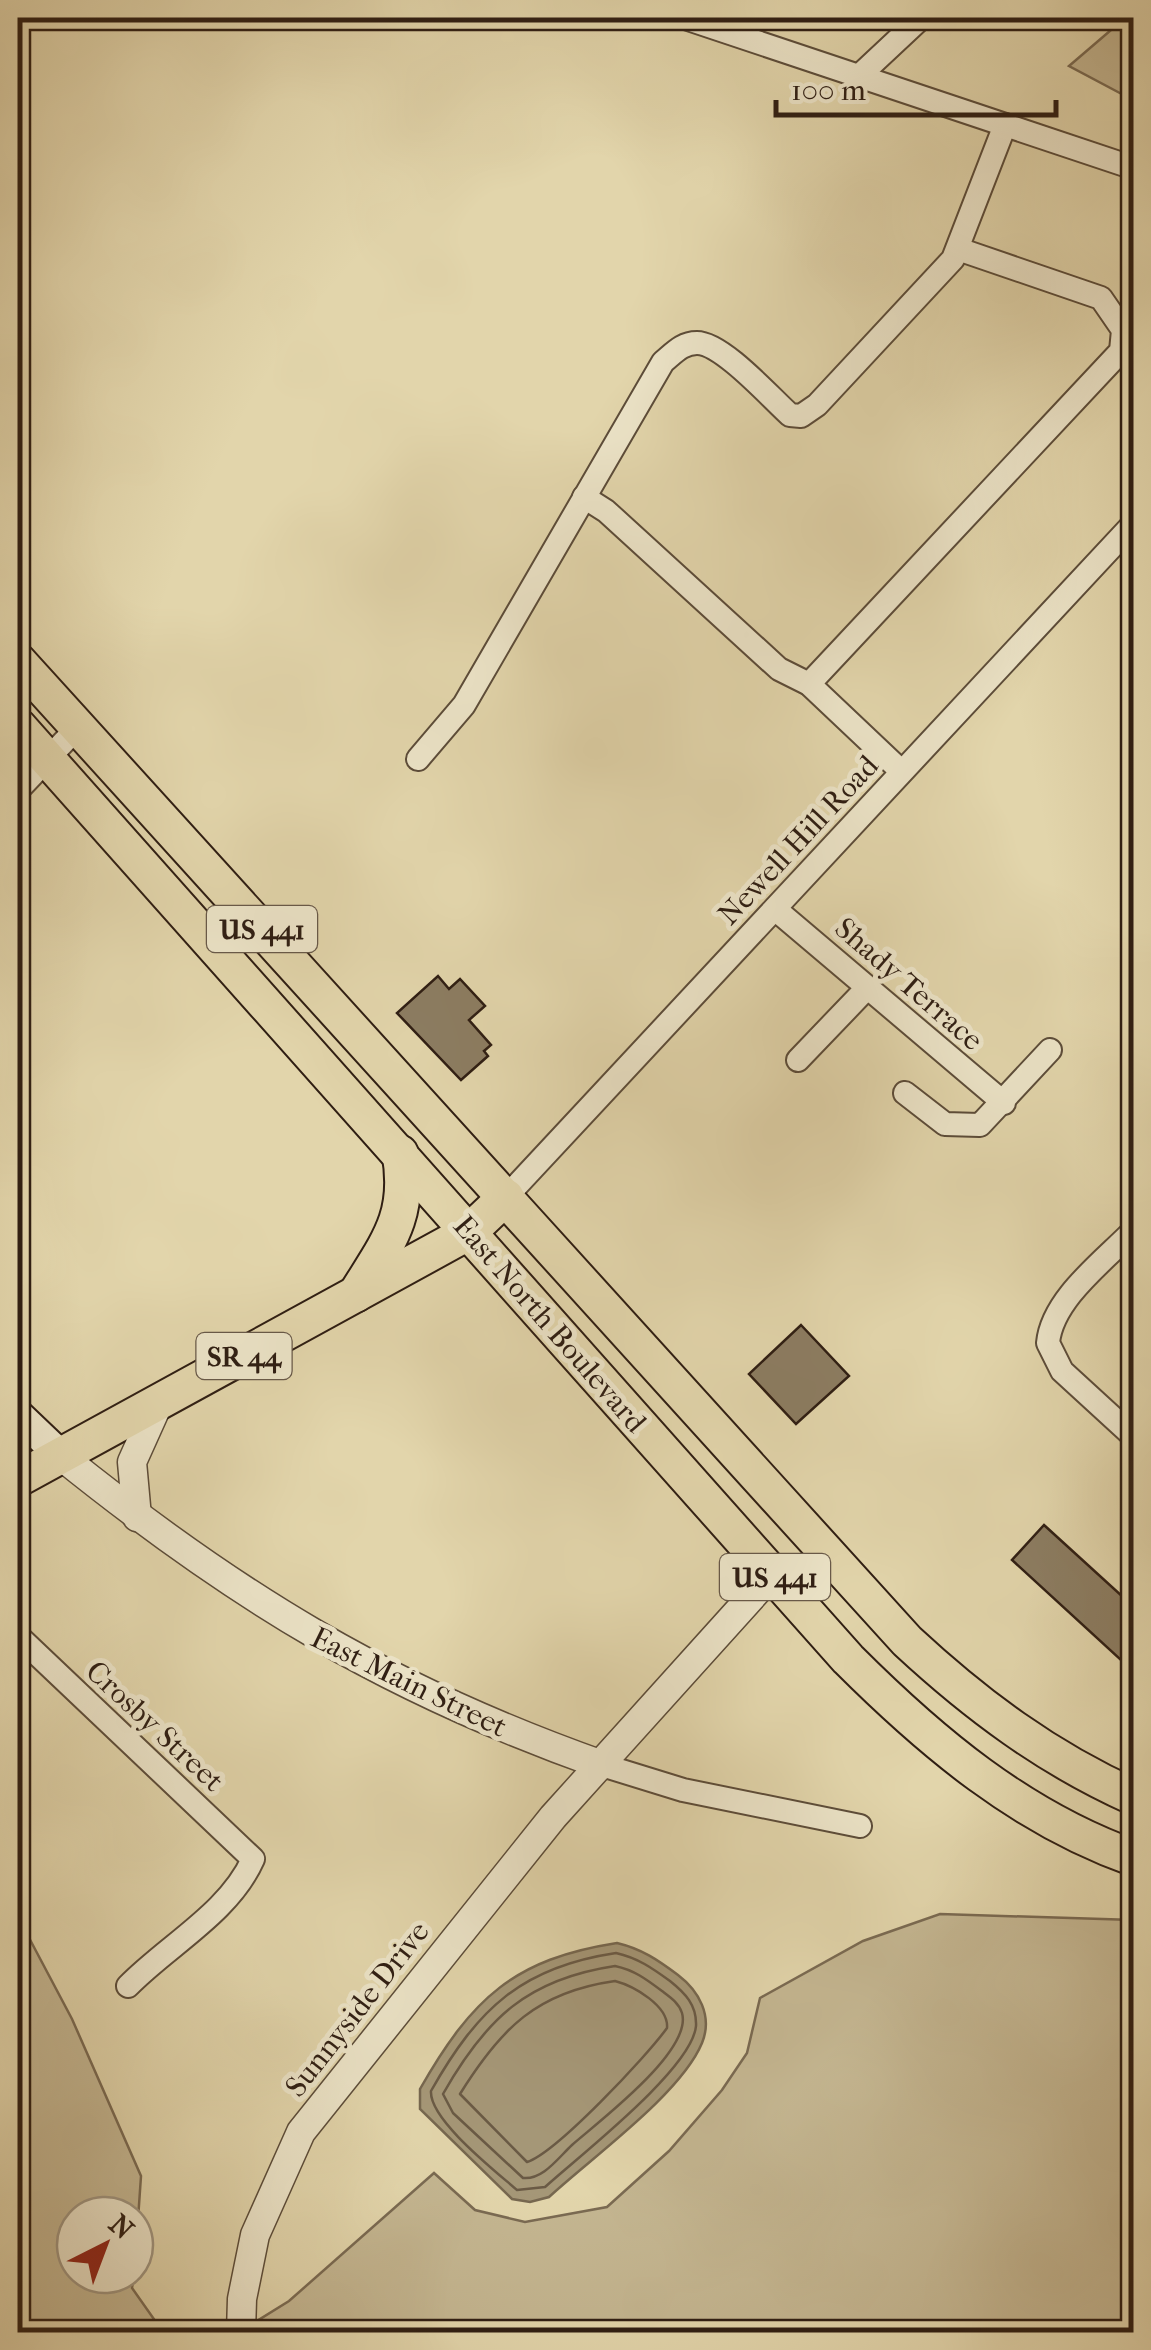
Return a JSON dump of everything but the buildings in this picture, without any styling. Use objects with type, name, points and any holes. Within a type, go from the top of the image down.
[{"type":"main road","name":"East North Boulevard","points":[[18,662],[907,1640],[992,1716],[1065,1763],[1134,1797]]},
{"type":"main road","name":"East North Boulevard","points":[[18,726],[848,1659],[948,1754],[1035,1812],[1134,1858]]},
{"type":"main road","points":[[355,1295],[402,1214],[406,1188],[400,1153]]},
{"type":"main road","name":"SR 44","points":[[18,1478],[469,1232],[506,1197]]},
{"type":"main road","name":"East Main Street","points":[[18,1415],[60,1455]]},
{"type":"main road","points":[[773,1574],[820,1570],[857,1584]]},
{"type":"street","points":[[685,18],[1134,168]]},
{"type":"street","points":[[859,76],[921,18]]},
{"type":"street","points":[[418,759],[464,704],[663,362],[682,346],[701,342],[722,352],[790,414],[801,416],[817,405],[958,249],[1005,125]]},
{"type":"street","points":[[809,684],[1120,352],[1123,330],[1101,298],[958,249]]},
{"type":"street","points":[[584,497],[606,511],[779,669],[809,684],[901,772]]},
{"type":"street","name":"Newell Hill Road","points":[[506,1197],[1134,523]]},
{"type":"street","points":[[18,790],[78,727]]},
{"type":"street","name":"Shady Terrace","points":[[776,909],[1004,1103]]},
{"type":"street","points":[[798,1060],[867,988]]},
{"type":"street","points":[[905,1093],[927,1112],[957,1127],[980,1125],[1050,1050]]},
{"type":"street","points":[[1134,1230],[1067,1300],[1056,1316],[1048,1343],[1062,1372],[1134,1436]]},
{"type":"street","points":[[137,1517],[132,1462],[159,1402]]},
{"type":"street","name":"East Main Street","points":[[60,1455],[234,1588],[349,1656],[447,1705],[602,1766],[683,1790],[860,1826]]},
{"type":"street","name":"Sunnyside Drive","points":[[242,2332],[242,2299],[255,2236],[301,2132],[530,1847],[773,1574]]},
{"type":"street","name":"Crosby Street","points":[[18,1636],[253,1859],[246,1876],[222,1902],[128,1986]]},
{"type":"shaded area","points":[[1125,18],[1133,18],[1133,100],[1069,66]]},
{"type":"shaded area","points":[[940,1914],[1133,1920],[1133,2332],[251,2332],[252,2324],[289,2301],[434,2173],[475,2210],[525,2222],[607,2207],[669,2151],[722,2090],[747,2053],[760,1998],[863,1941]]},
{"type":"shaded area","points":[[18,1917],[72,2019],[141,2176],[140,2195],[55,2195],[55,2295],[137,2295],[163,2332],[18,2332]]},
{"type":"water","points":[[617,1943],[657,1960],[692,1989],[705,2014],[702,2043],[691,2063],[655,2104],[549,2197],[530,2202],[512,2199],[420,2109],[420,2089],[458,2030],[499,1988],[550,1960]]}]
